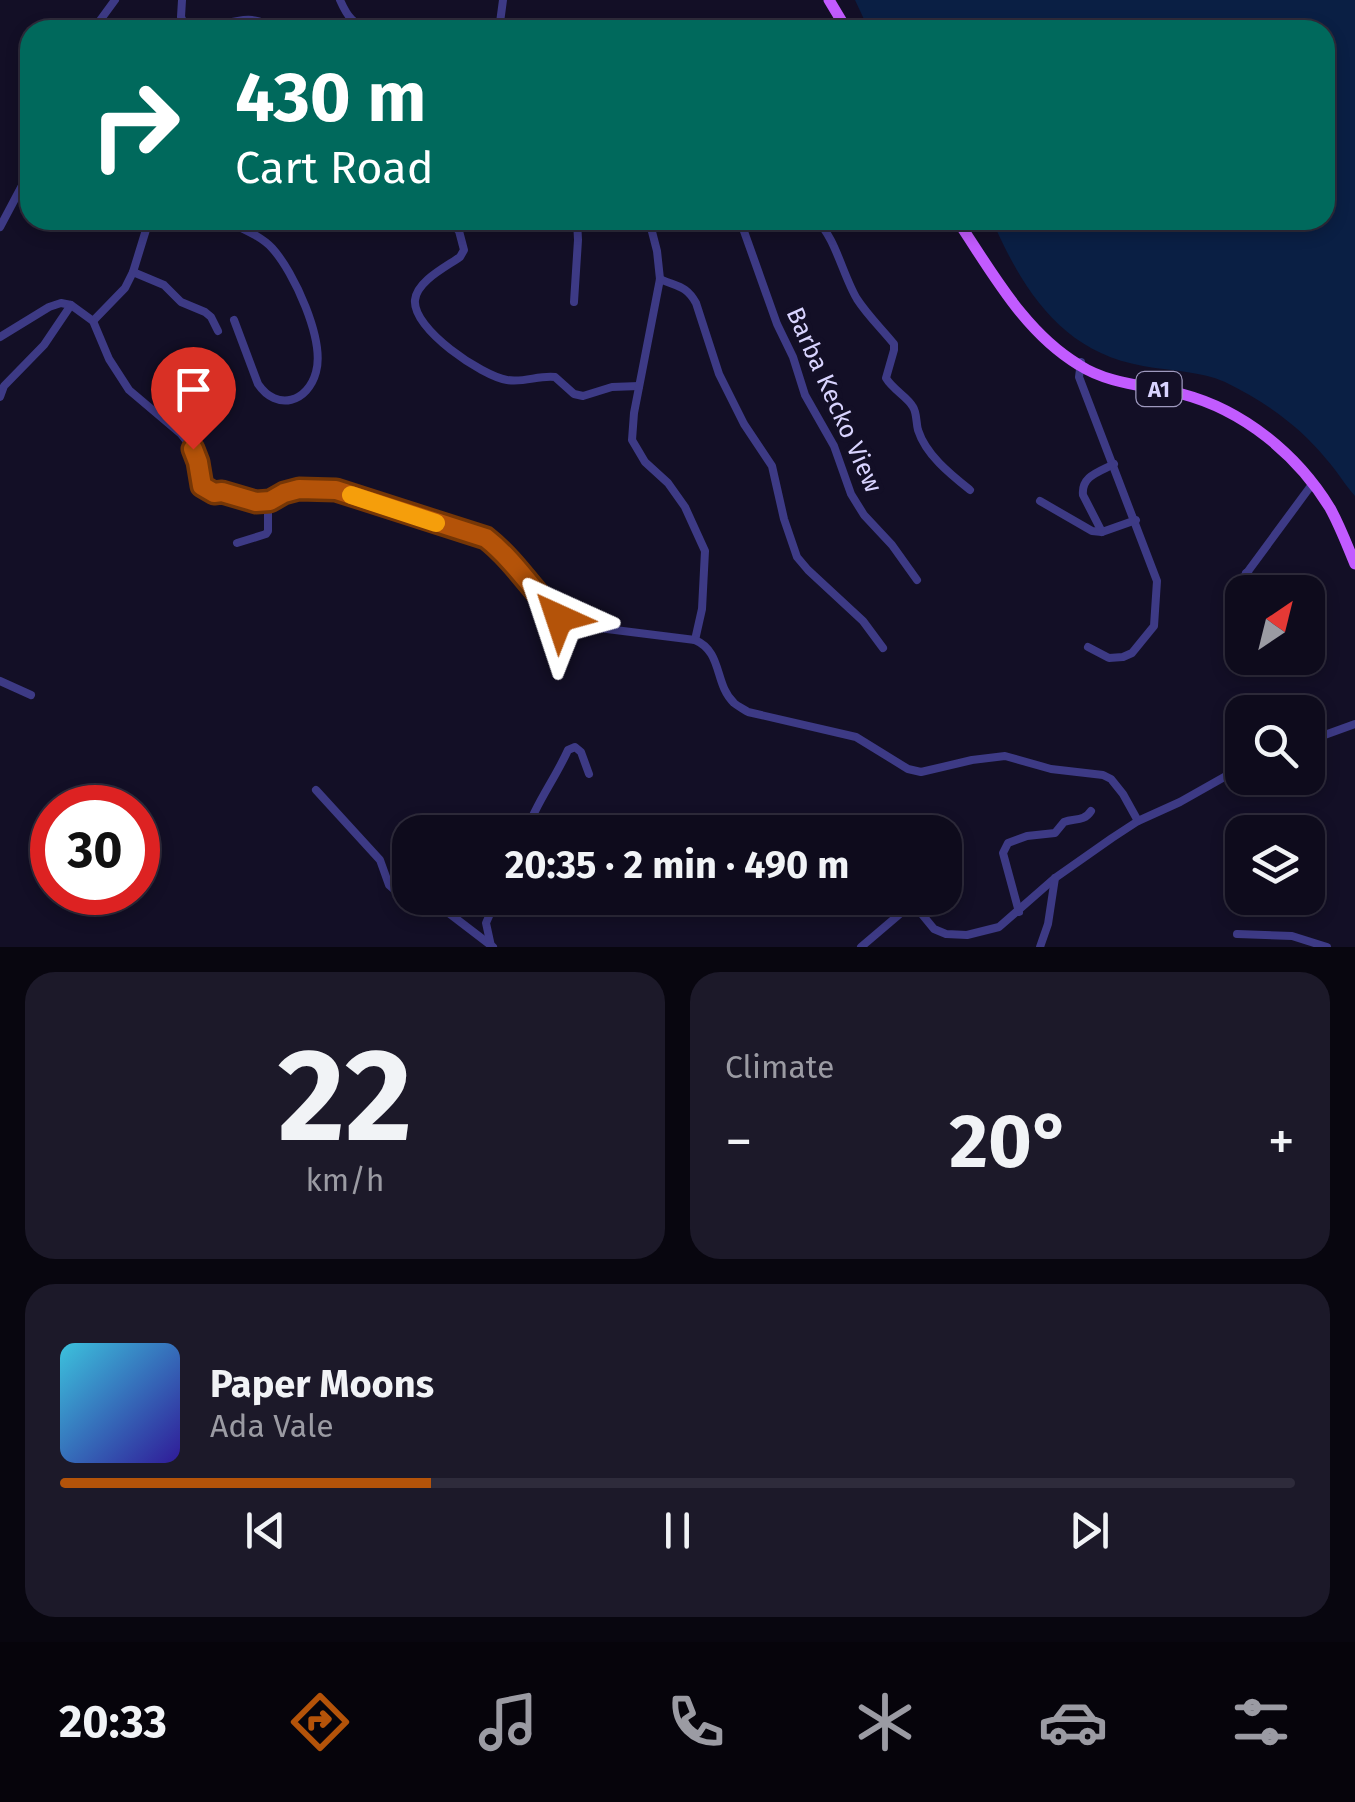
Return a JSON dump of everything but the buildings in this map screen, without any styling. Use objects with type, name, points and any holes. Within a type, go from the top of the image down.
[{"type":"main road","name":"A1","points":[[967,230],[1027,321],[1056,350],[1119,382],[1182,394],[1226,411],[1269,438],[1334,506],[1355,551]]},
{"type":"main road","name":"A1","points":[[1314,481],[1355,564]]},
{"type":"street","points":[[818,0],[832,5]]},
{"type":"street","points":[[0,227],[20,189]]},
{"type":"street","points":[[93,321],[124,288],[145,230]]},
{"type":"street","points":[[234,320],[264,392],[274,400],[288,400],[306,392],[318,369],[316,338],[294,283],[270,245],[243,230]]},
{"type":"street","points":[[458,230],[464,250],[460,257],[422,286],[415,300],[426,329],[466,360],[504,380],[555,377],[574,394],[583,396],[612,387],[640,386]]},
{"type":"street","points":[[574,302],[578,230]]},
{"type":"street","points":[[652,230],[660,279],[632,440],[645,462],[668,483],[685,507],[705,552],[702,609],[695,640]]},
{"type":"street","name":"Barba Kecko View","points":[[744,230],[805,394],[834,446],[851,494],[864,516],[892,545],[917,580]]},
{"type":"street","points":[[827,230],[856,297],[894,344],[886,378],[913,406],[925,447],[970,490]]},
{"type":"street","points":[[133,272],[164,285],[181,302],[206,312],[218,331]]},
{"type":"street","points":[[660,279],[683,287],[696,303],[719,374],[744,424],[772,466],[797,557],[863,621],[883,648]]},
{"type":"street","points":[[0,337],[61,303],[71,305],[93,321],[109,359],[130,390],[182,434],[193,449],[202,486],[214,493],[256,502],[299,489],[336,490],[486,538],[504,552],[559,618],[575,625],[706,644],[714,655],[726,692],[748,712],[856,738],[908,769],[921,772],[1005,756],[1051,769],[1103,775],[1123,794],[1138,821]]},
{"type":"street","points":[[0,397],[4,386],[44,346],[71,305]]},
{"type":"street","points":[[1080,364],[1079,378],[1158,581],[1154,626],[1132,653],[1109,658],[1088,647]]},
{"type":"street","points":[[1102,532],[1082,489],[1087,478],[1114,464]]},
{"type":"street","points":[[1249,575],[1246,573],[1314,481]]},
{"type":"street","points":[[238,543],[266,534],[268,501]]},
{"type":"street","points":[[1040,501],[1092,531],[1102,532],[1136,520]]},
{"type":"street","points":[[0,681],[31,695]]},
{"type":"street","points":[[1325,735],[1355,724]]},
{"type":"street","points":[[532,815],[568,750],[575,748],[581,752],[589,774]]},
{"type":"street","points":[[861,947],[908,907],[916,907],[934,929],[946,934],[967,936],[999,928],[1055,878],[1138,821],[1225,777]]},
{"type":"street","points":[[316,790],[380,860],[392,887]]},
{"type":"street","points":[[1019,912],[1003,853],[1008,843],[1056,833],[1064,822],[1081,820],[1091,812]]},
{"type":"street","points":[[1040,947],[1055,878]]},
{"type":"street","points":[[450,915],[492,946]]},
{"type":"street","points":[[490,915],[486,923],[492,946]]},
{"type":"street","points":[[1236,934],[1292,936],[1327,947]]},
{"type":"water","points":[[855,0],[1355,0],[1355,496],[1305,436],[1254,397],[1205,376],[1115,359],[1068,332],[1032,294],[997,230],[1335,230],[1335,20],[864,20]]},
{"type":"slow traffic","points":[[351,495],[436,523]]},
{"type":"route","points":[[193,449],[202,486],[214,493],[256,502],[270,501],[299,489],[336,490],[486,538],[504,552],[559,618]]}]
